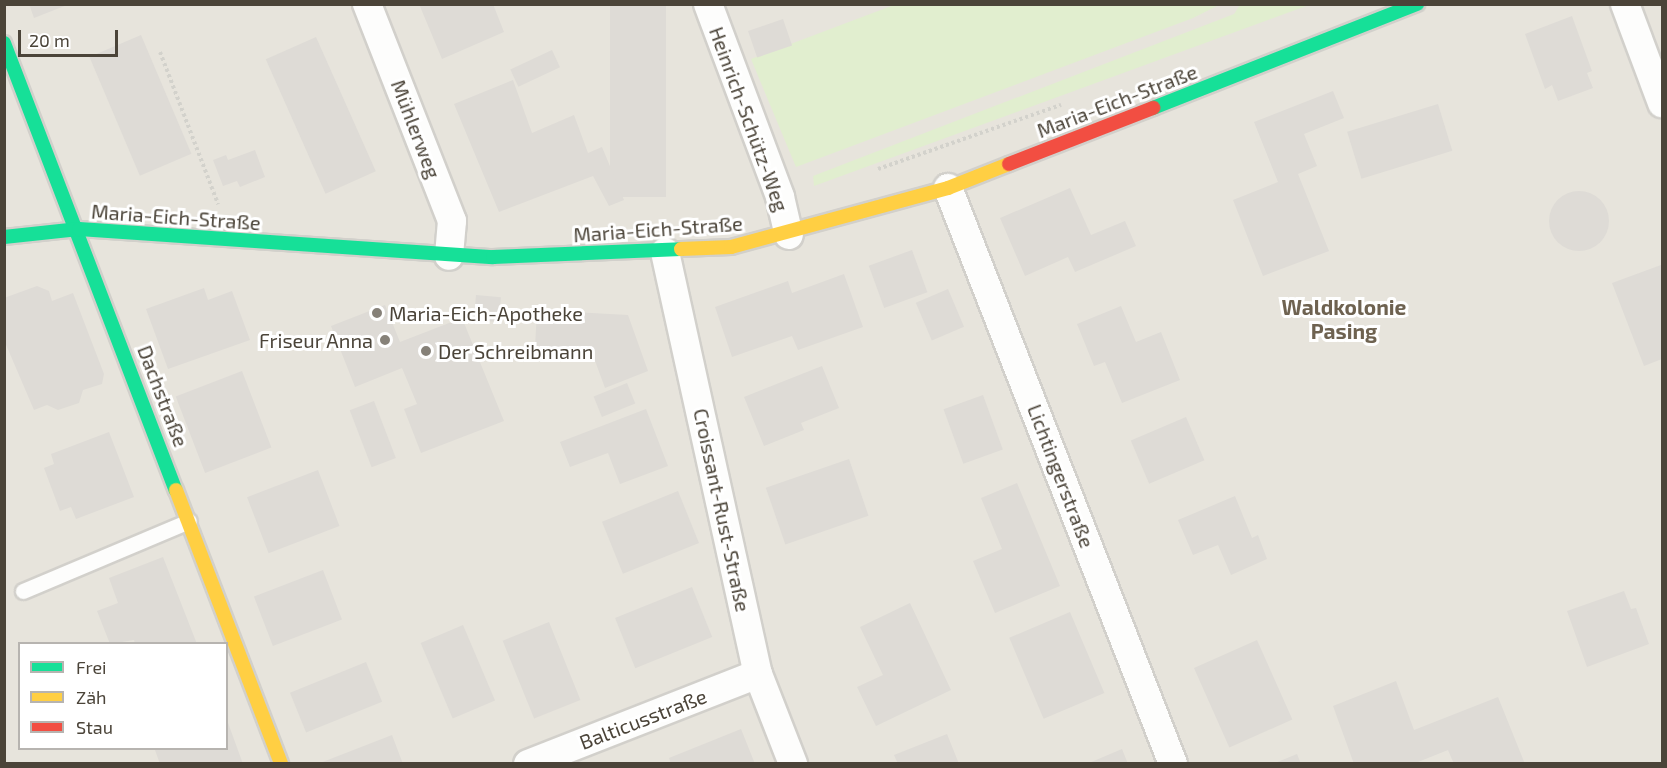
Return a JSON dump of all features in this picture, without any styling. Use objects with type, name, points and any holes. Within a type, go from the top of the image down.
[{"type":"street","name":"Mühlerweg","points":[[367,4],[452,221],[449,256]]},
{"type":"street","name":"Heinrich-Schütz-Weg","points":[[708,4],[780,197],[789,234]]},
{"type":"street","name":"Maria-Eich-Straße","points":[[4,237],[79,230],[449,256],[665,252],[731,247],[789,234],[948,189],[1417,4]]},
{"type":"street","points":[[1625,4],[1662,103]]},
{"type":"street","name":"Dachstraße","points":[[4,43],[79,230],[280,764]]},
{"type":"street","name":"Lichtingerstraße","points":[[948,189],[1173,764]]},
{"type":"street","name":"Croissant-Rust-Straße","points":[[665,252],[758,674],[793,764]]},
{"type":"street","name":"Balticusstraße","points":[[528,764],[758,674]]},
{"type":"lane","points":[[23,591],[189,521]]},
{"type":"path","points":[[160,52],[221,213]]},
{"type":"path","points":[[875,170],[1064,103]]},
{"type":"shaded area","points":[[4,5],[1662,5],[1662,763],[5,763]]},
{"type":"green space","points":[[894,5],[1219,5],[1193,18],[796,167],[751,59]]},
{"type":"green space","points":[[1240,5],[1309,5],[814,186],[813,176],[1234,14]]},
{"type":"building","points":[[29,4],[67,4],[67,5],[34,18]]},
{"type":"building","points":[[419,4],[493,4],[504,32],[442,59]]},
{"type":"building","points":[[610,4],[666,4],[666,197],[610,197]]},
{"type":"building","points":[[1572,16],[1592,71],[1587,73],[1593,88],[1558,101],[1552,85],[1545,89],[1525,34]]},
{"type":"building","points":[[783,19],[792,45],[757,58],[748,31]]},
{"type":"building","points":[[141,35],[191,154],[140,176],[89,57]]},
{"type":"building","points":[[316,37],[376,171],[326,194],[266,59]]},
{"type":"building","points":[[552,50],[560,67],[518,87],[510,69]]},
{"type":"building","points":[[513,80],[532,133],[574,115],[588,153],[602,147],[624,200],[609,206],[593,176],[499,212],[454,104]]},
{"type":"building","points":[[1333,91],[1344,118],[1304,134],[1317,166],[1298,174],[1329,251],[1263,276],[1233,200],[1278,182],[1254,122]]},
{"type":"building","points":[[1438,104],[1452,151],[1361,179],[1347,132]]},
{"type":"building","points":[[255,150],[265,177],[240,187],[237,181],[223,186],[213,160],[226,155],[228,160]]},
{"type":"building","points":[[1070,188],[1091,235],[1125,221],[1136,246],[1075,272],[1068,257],[1025,276],[1000,218]]},
{"type":"building","points":[[1579,191],[1596,196],[1604,204],[1609,221],[1604,238],[1596,246],[1579,251],[1562,246],[1554,238],[1549,221],[1554,204],[1562,196]]},
{"type":"building","points":[[912,250],[927,292],[884,308],[869,266]]},
{"type":"building","points":[[1661,265],[1662,359],[1644,366],[1612,283]]},
{"type":"building","points":[[844,274],[863,327],[798,350],[792,336],[732,357],[715,307],[788,281],[792,293]]},
{"type":"building","points":[[37,286],[49,291],[52,301],[73,293],[104,374],[102,384],[83,390],[79,403],[58,410],[47,405],[34,410],[4,340],[4,298]]},
{"type":"building","points":[[204,288],[208,300],[232,291],[250,340],[168,369],[146,309]]},
{"type":"building","points":[[948,289],[964,327],[932,340],[916,303]]},
{"type":"building","points":[[476,295],[501,297],[499,322],[474,320]]},
{"type":"building","points":[[385,305],[400,342],[462,318],[504,421],[421,453],[404,409],[417,404],[402,368],[355,387],[331,326]]},
{"type":"building","points":[[1121,306],[1136,342],[1161,332],[1180,380],[1122,403],[1105,362],[1094,366],[1077,324]]},
{"type":"building","points":[[537,310],[628,315],[648,371],[605,388],[591,350],[535,347]]},
{"type":"building","points":[[822,366],[839,408],[801,423],[804,430],[764,446],[744,397]]},
{"type":"building","points":[[242,371],[271,448],[205,473],[176,396]]},
{"type":"building","points":[[627,383],[635,403],[602,417],[594,396]]},
{"type":"building","points":[[983,395],[1003,450],[963,464],[944,409]]},
{"type":"building","points":[[374,401],[396,458],[372,467],[350,410]]},
{"type":"building","points":[[646,409],[668,466],[620,484],[608,453],[570,467],[560,442]]},
{"type":"building","points":[[1186,417],[1204,460],[1149,484],[1131,440]]},
{"type":"building","points":[[109,432],[134,497],[76,519],[71,507],[60,511],[44,468],[54,464],[51,454]]},
{"type":"building","points":[[849,459],[869,516],[785,544],[766,488]]},
{"type":"building","points":[[318,470],[340,526],[269,553],[247,497]]},
{"type":"building","points":[[1017,483],[1060,586],[995,613],[973,561],[1002,549],[981,498]]},
{"type":"building","points":[[678,491],[699,543],[623,574],[602,522]]},
{"type":"building","points":[[1235,496],[1252,538],[1258,535],[1267,559],[1231,575],[1218,545],[1193,555],[1178,520]]},
{"type":"building","points":[[163,557],[196,642],[134,642],[134,640],[109,642],[97,611],[118,603],[109,578]]},
{"type":"building","points":[[323,570],[342,619],[273,646],[254,597]]},
{"type":"building","points":[[692,587],[712,637],[635,668],[615,618]]},
{"type":"building","points":[[1624,591],[1631,609],[1636,608],[1649,644],[1587,667],[1567,611]]},
{"type":"building","points":[[910,603],[951,690],[876,726],[857,687],[883,675],[860,627]]},
{"type":"building","points":[[1070,612],[1104,693],[1044,719],[1009,638]]},
{"type":"building","points":[[549,622],[580,700],[534,719],[503,641]]},
{"type":"building","points":[[463,625],[495,700],[453,718],[421,643]]},
{"type":"building","points":[[1257,640],[1292,719],[1229,748],[1194,668]]},
{"type":"building","points":[[366,662],[382,702],[306,733],[290,693]]},
{"type":"building","points":[[1396,681],[1414,730],[1498,697],[1525,764],[1454,764],[1448,750],[1413,764],[1354,764],[1333,706]]},
{"type":"building","points":[[228,723],[243,764],[160,764],[155,750],[228,750]]},
{"type":"building","points":[[741,729],[755,764],[671,764],[669,758]]},
{"type":"building","points":[[947,734],[959,764],[898,764],[894,755]]},
{"type":"building","points":[[392,735],[403,764],[320,764],[320,763]]},
{"type":"building","points":[[1122,749],[1128,764],[1089,764],[1089,763]]},
{"type":"building","points":[[1297,754],[1301,764],[1275,764],[1275,763]]},
{"type":"traffic: fast","points":[[1153,108],[1417,4]]},
{"type":"traffic: fast","points":[[4,43],[176,490]]},
{"type":"traffic: fast","points":[[4,237],[79,229],[493,257],[681,249]]},
{"type":"traffic: slow","points":[[681,249],[731,247],[948,188],[1009,164]]},
{"type":"traffic: slow","points":[[176,490],[281,764]]},
{"type":"traffic: jam","points":[[1009,164],[1153,108]]},
{"type":"place","name":"Maria-Eich-Apotheke","points":[[377,313]]},
{"type":"place","name":"Friseur Anna","points":[[385,340]]},
{"type":"place","name":"Der Schreibmann","points":[[426,351]]},
{"type":"district","name":"Waldkolonie Pasing","points":[[1344,319]]}]
